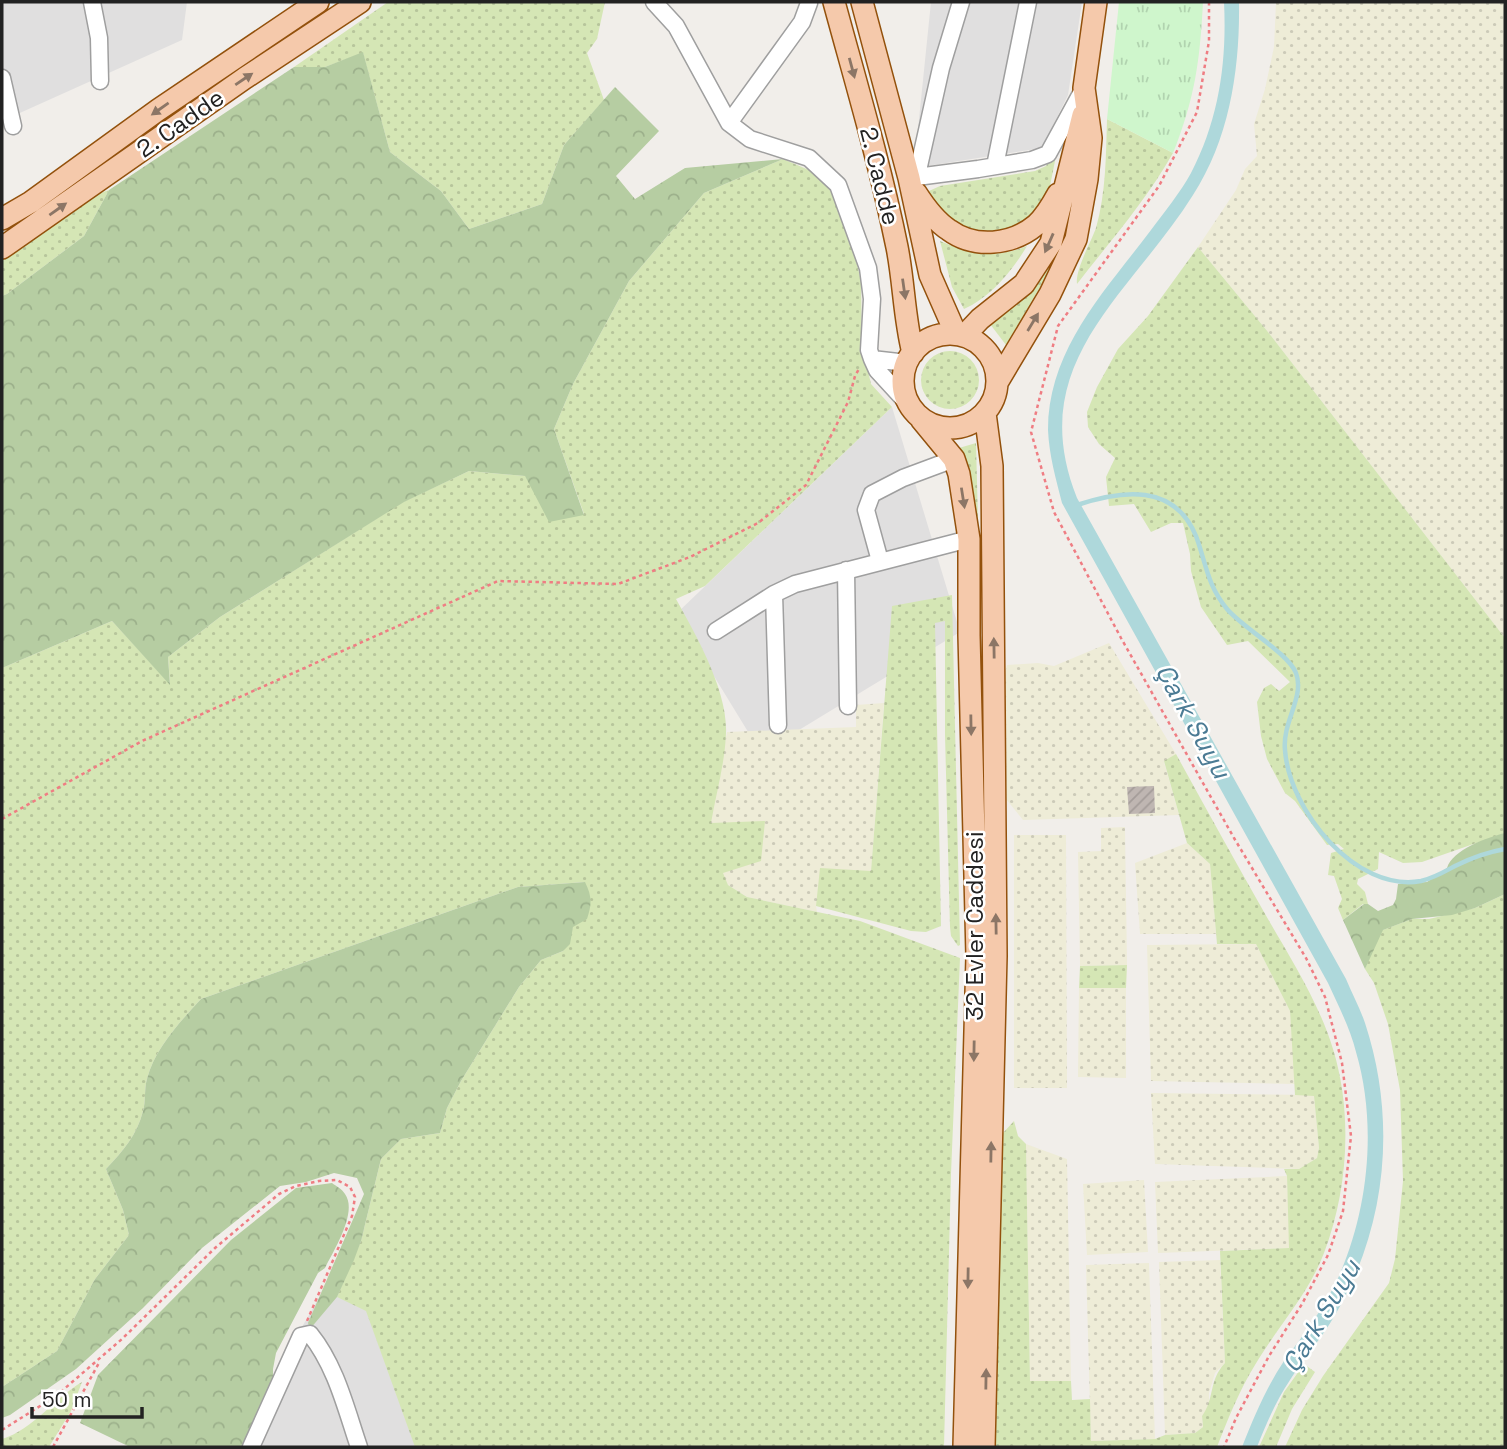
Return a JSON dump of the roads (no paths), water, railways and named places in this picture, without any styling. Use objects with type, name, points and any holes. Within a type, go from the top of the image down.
[{"type":"main road","name":"2. Cadde","points":[[2,219],[31,202],[158,110],[317,2]]},
{"type":"main road","name":"2. Cadde","points":[[2,248],[245,78],[360,2]]},
{"type":"main road","name":"2. Cadde","points":[[834,2],[890,213],[905,297],[905,325],[910,358]]},
{"type":"main road","name":"2. Cadde","points":[[862,2],[912,179],[930,275],[960,335]]},
{"type":"main road","points":[[960,335],[1024,284],[1051,243],[1084,97],[1096,2]]},
{"type":"main road","points":[[998,381],[995,366],[978,343],[960,335],[940,335],[925,342],[910,358],[904,385],[916,413],[934,425],[947,428],[975,422],[992,403],[998,381],[1050,294],[1076,239],[1091,138],[1084,97]]},
{"type":"main road","points":[[912,179],[927,210],[949,231],[988,243],[1011,240],[1036,225],[1051,208],[1066,180]]},
{"type":"main road","name":"32 Evler Caddesi","points":[[916,413],[954,459],[959,474],[969,539],[968,635],[977,956],[964,1447]]},
{"type":"main road","name":"32 Evler Caddesi","points":[[984,1447],[996,956],[992,466],[985,413]]},
{"type":"street","points":[[92,2],[99,38],[100,81]]},
{"type":"street","points":[[654,2],[676,26],[729,123],[750,139],[809,158],[838,185],[868,268],[872,299],[871,354],[877,370],[916,413]]},
{"type":"street","points":[[961,2],[912,179],[1032,160],[1048,154],[1084,97]]},
{"type":"street","points":[[995,166],[1028,2]]},
{"type":"street","points":[[729,123],[802,22],[809,3]]},
{"type":"street","points":[[2,78],[13,126]]},
{"type":"street","points":[[871,354],[910,358]]},
{"type":"street","points":[[880,561],[866,510],[872,494],[903,478],[954,459]]},
{"type":"street","points":[[716,631],[774,594],[795,584],[969,539]]},
{"type":"street","points":[[846,570],[848,706]]},
{"type":"street","points":[[774,594],[778,725]]},
{"type":"street","points":[[251,1447],[305,1335],[321,1348],[339,1388],[359,1447]]},
{"type":"water","name":"Çark Suyu","points":[[1224,2],[1239,2],[1239,27],[1235,77],[1216,150],[1193,195],[1091,334],[1073,370],[1063,408],[1064,450],[1077,498],[1346,979],[1363,1017],[1375,1060],[1381,1097],[1382,1172],[1376,1210],[1366,1246],[1353,1281],[1335,1315],[1285,1388],[1257,1447],[1242,1447],[1272,1382],[1314,1320],[1339,1276],[1349,1250],[1367,1165],[1368,1136],[1363,1079],[1344,1017],[1328,983],[1062,503],[1051,458],[1048,430],[1058,373],[1069,347],[1099,298],[1182,188],[1201,153],[1219,90],[1224,46]]},
{"type":"waterway","points":[[1077,505],[1111,496],[1145,495],[1161,499],[1186,519],[1196,536],[1211,582],[1220,600],[1234,616],[1284,657],[1296,673],[1298,691],[1285,740],[1289,773],[1313,821],[1350,861],[1373,874],[1397,881],[1421,881],[1473,858],[1505,849]]}]
